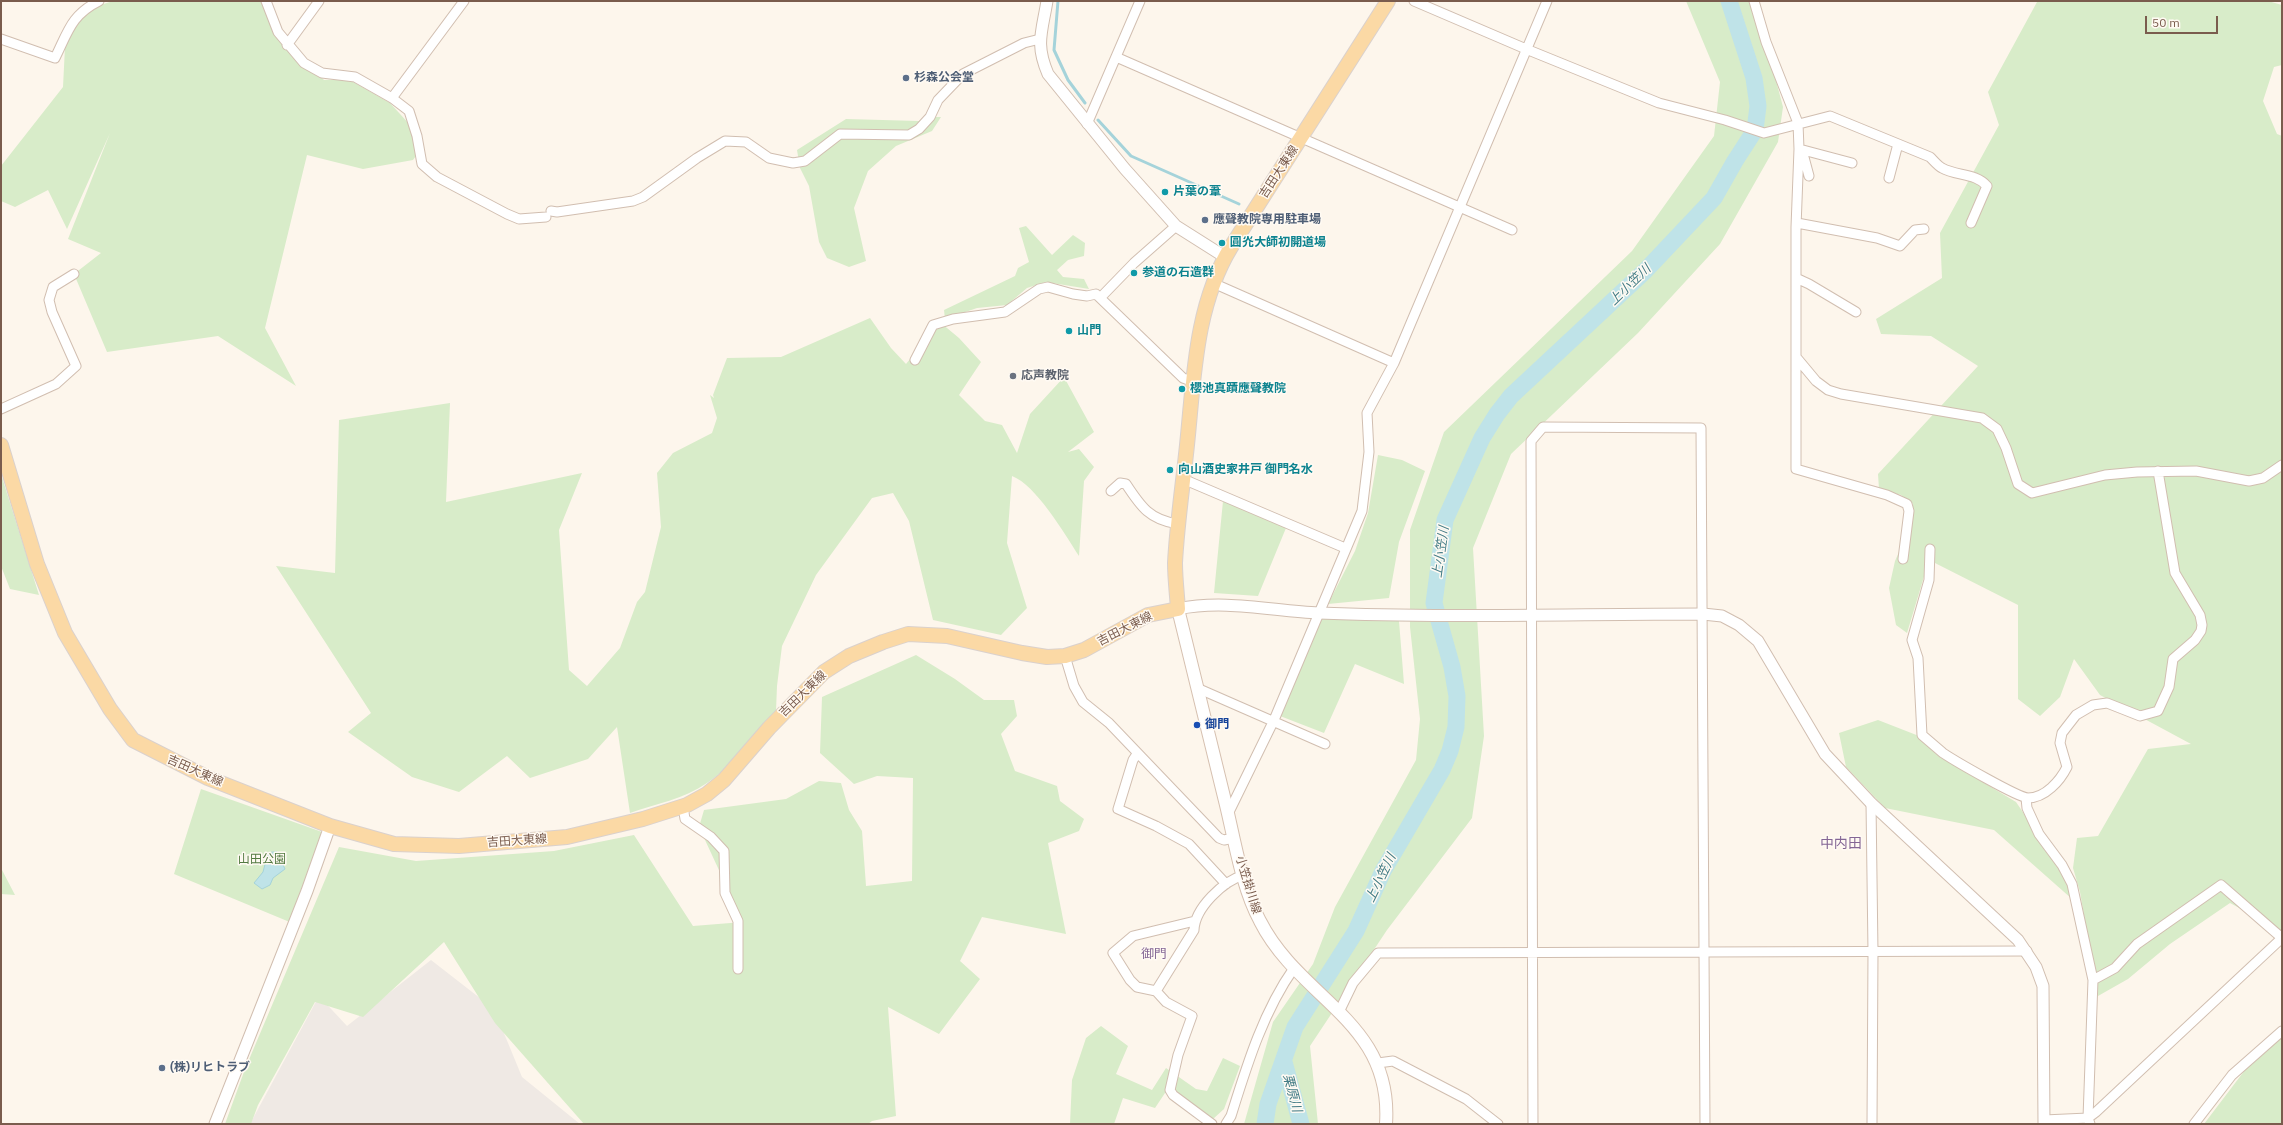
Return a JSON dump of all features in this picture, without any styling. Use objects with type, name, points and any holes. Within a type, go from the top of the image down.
[{"type":"main road","name":"吉田大東線","points":[[1,445],[37,564],[65,633],[110,709],[133,740],[165,758],[208,778],[330,826],[394,844],[459,846],[567,837],[643,819],[683,806],[707,794],[724,780],[769,728],[824,672],[849,656],[883,642],[908,634],[947,636],[1022,653],[1047,657],[1065,656],[1084,650],[1148,615],[1178,609],[1175,564],[1178,524],[1203,317],[1213,283],[1225,257],[1388,1]]},
{"type":"main road","name":"小笠掛川線","points":[[1178,609],[1234,838],[1259,921],[1269,938],[1296,971],[1336,1009],[1367,1043],[1378,1063],[1386,1096],[1386,1124]]},
{"type":"street","points":[[1,38],[55,58],[75,19],[82,10],[99,1]]},
{"type":"street","points":[[266,1],[278,32],[287,45],[304,63],[322,73],[352,76],[392,98],[409,111],[416,131],[422,164],[437,177],[519,219],[633,201],[643,197],[697,158],[725,141],[746,142],[769,158],[793,163],[805,161],[840,134],[909,135],[919,130],[930,117],[938,100],[963,74],[1024,43],[1040,39]]},
{"type":"street","points":[[287,45],[319,1]]},
{"type":"street","points":[[392,98],[464,1]]},
{"type":"street","points":[[1047,1],[1040,39],[1041,57],[1048,74],[1087,124],[1176,226],[1225,257]]},
{"type":"street","points":[[1087,124],[1140,1]]},
{"type":"street","points":[[1414,1],[1526,49],[1659,103],[1725,120],[1764,133],[1798,123],[1830,116],[1930,157],[1941,168],[1977,178],[1984,183],[1987,186],[1978,203],[1971,223]]},
{"type":"street","points":[[1228,814],[1274,720],[1362,511],[1370,452],[1367,413],[1394,363],[1547,1]]},
{"type":"street","points":[[1754,1],[1766,42],[1798,123],[1801,150],[1796,223],[1796,469],[1887,495],[1907,504],[1909,511],[1903,559]]},
{"type":"street","points":[[1116,57],[1301,138],[1460,205],[1512,230]]},
{"type":"street","points":[[1889,178],[1898,144]]},
{"type":"street","points":[[1801,150],[1852,163]]},
{"type":"street","points":[[1801,150],[1810,176]]},
{"type":"street","points":[[1796,223],[1877,238],[1900,246],[1915,230],[1924,229]]},
{"type":"street","points":[[1101,297],[1134,263],[1176,226]]},
{"type":"street","points":[[1,409],[56,384],[76,366],[52,312],[49,300],[53,287],[74,274]]},
{"type":"street","points":[[1796,278],[1856,312]]},
{"type":"street","points":[[1213,283],[1394,363]]},
{"type":"street","points":[[915,360],[933,325],[953,319],[1005,312],[1039,289],[1048,287],[1073,294],[1087,296],[1096,294],[1101,297],[1184,378],[1194,382]]},
{"type":"street","points":[[1796,357],[1816,381],[1834,392],[1982,418],[1997,429],[2006,448],[2018,484],[2032,493],[2105,475],[2158,471],[2196,471],[2249,481],[2263,478],[2282,465]]},
{"type":"street","points":[[1532,1124],[1531,441],[1543,427],[1701,428],[1705,1124]]},
{"type":"street","points":[[1930,550],[1929,580],[1912,640],[1918,658],[1919,705],[1922,735],[1943,753],[2026,798],[2039,796],[2062,778],[2067,767],[2060,744],[2062,732],[2076,715],[2093,705],[2107,703],[2140,716],[2158,711],[2169,687],[2173,659],[2195,640],[2201,631],[2200,615],[2175,573],[2158,471]]},
{"type":"street","points":[[1183,480],[1346,548]]},
{"type":"street","points":[[1110,491],[1120,483],[1126,484],[1141,507],[1160,521],[1178,524]]},
{"type":"street","points":[[1178,609],[1194,605],[1319,613],[1464,616],[1532,614],[1703,614],[1722,616],[1739,625],[1758,641],[1825,754],[1871,803],[2018,940],[2027,951],[2043,986],[2044,1122],[2089,1121]]},
{"type":"street","points":[[1065,656],[1074,686],[1083,702],[1109,723],[1219,838],[1224,840],[1234,838]]},
{"type":"street","points":[[1197,688],[1274,720],[1325,744]]},
{"type":"street","points":[[1137,754],[1133,760],[1118,809],[1156,826],[1188,844],[1226,884]]},
{"type":"street","points":[[2026,798],[2027,808],[2039,834],[2062,865],[2072,884],[2093,980],[2089,1121]]},
{"type":"street","points":[[1871,803],[1873,952],[1872,1124]]},
{"type":"street","points":[[683,806],[685,818],[710,837],[724,851],[725,893],[738,921],[738,969]]},
{"type":"street","points":[[215,1124],[304,898],[330,826]]},
{"type":"street","points":[[1156,991],[1194,930],[1194,921],[1208,902],[1226,884],[1244,875]]},
{"type":"street","points":[[2089,1121],[2096,1112],[2282,938],[2221,885],[2137,944],[2114,968],[2093,980]]},
{"type":"street","points":[[1194,921],[1133,936],[1114,953],[1130,980],[1137,987],[1156,991],[1166,1002],[1192,1016],[1178,1055],[1170,1090],[1174,1095],[1212,1124]]},
{"type":"street","points":[[1336,1009],[1353,983],[1378,954],[2027,951]]},
{"type":"street","points":[[1226,1124],[1231,1116],[1264,1022],[1275,997],[1296,971]]},
{"type":"street","points":[[2194,1124],[2214,1101],[2232,1075],[2282,1031]]},
{"type":"street","points":[[1378,1063],[1393,1061],[1466,1099],[1498,1124]]},
{"type":"shaded area","points":[[431,960],[494,1009],[522,1077],[580,1124],[250,1124],[319,996],[347,1026]]},
{"type":"green space","points":[[113,1],[266,1],[278,32],[324,80],[348,79],[390,103],[411,126],[418,153],[413,160],[363,169],[307,155],[265,328],[296,386],[218,336],[107,352],[74,274],[101,253],[68,239],[110,133],[67,229],[48,190],[15,207],[1,201],[1,166],[63,87],[65,47],[77,19],[91,8]]},
{"type":"green space","points":[[1686,1],[1755,1],[1783,107],[1778,142],[1720,244],[1638,333],[1511,454],[1473,548],[1484,736],[1472,818],[1387,930],[1310,1046],[1318,1124],[1244,1124],[1273,1022],[1313,964],[1335,907],[1416,760],[1420,719],[1410,627],[1410,530],[1444,432],[1632,251],[1714,136],[1720,82]]},
{"type":"green space","points":[[2036,1],[2268,1],[2282,5],[2282,65],[2274,67],[2263,101],[2277,134],[2282,136],[2282,931],[2230,903],[2170,944],[2128,979],[2098,996],[2080,892],[2073,868],[2077,838],[2098,836],[2148,749],[2191,744],[2100,695],[2074,659],[2060,697],[2040,716],[2018,699],[2018,605],[1929,560],[1907,633],[1896,625],[1889,588],[1895,561],[1912,522],[1913,504],[1901,495],[1879,489],[1878,474],[1978,366],[1931,336],[1881,334],[1876,319],[1942,278],[1940,233],[1999,125],[1988,92],[2037,2]]},
{"type":"green space","points":[[924,117],[941,117],[932,131],[896,146],[868,171],[854,208],[866,261],[849,267],[827,258],[819,242],[809,186],[800,168],[797,150],[846,119],[919,121]]},
{"type":"green space","points":[[1026,226],[1052,255],[1073,235],[1085,243],[1084,256],[1068,260],[1057,270],[1063,277],[1084,279],[1089,289],[1046,282],[1027,288],[1007,305],[977,308],[945,319],[944,310],[1015,276],[1018,268],[1029,262],[1019,228]]},
{"type":"green space","points":[[870,318],[891,348],[906,364],[926,337],[941,323],[959,338],[981,362],[959,395],[985,421],[1002,425],[1017,453],[1030,414],[1064,377],[1094,432],[1068,452],[1079,449],[1094,467],[1084,481],[1079,556],[1058,523],[1040,499],[1021,481],[1012,476],[1007,543],[1027,608],[1001,635],[933,620],[909,521],[893,493],[872,498],[816,575],[782,646],[777,686],[776,711],[726,768],[707,783],[689,793],[630,813],[617,727],[588,759],[530,778],[507,756],[459,792],[412,777],[348,732],[371,713],[276,566],[335,573],[339,420],[450,403],[446,502],[582,473],[559,530],[569,670],[587,686],[620,648],[637,602],[645,592],[661,527],[657,473],[673,453],[712,433],[717,418],[710,395],[714,398],[713,395],[727,358],[781,357]]},
{"type":"green space","points":[[1378,455],[1402,460],[1425,471],[1399,542],[1389,598],[1328,604],[1355,551],[1368,513]]},
{"type":"green space","points":[[1,474],[39,595],[10,589],[1,566]]},
{"type":"green space","points":[[1223,501],[1286,528],[1258,596],[1214,593]]},
{"type":"green space","points":[[1320,618],[1399,621],[1404,684],[1355,664],[1324,733],[1280,716]]},
{"type":"green space","points":[[916,655],[955,679],[984,700],[1014,700],[1017,716],[1001,734],[1015,771],[1057,786],[1060,801],[1084,819],[1079,831],[1048,843],[1066,934],[982,917],[960,961],[980,979],[939,1034],[888,1007],[896,1116],[872,1121],[868,1124],[584,1124],[495,1023],[444,942],[363,1017],[315,1002],[258,1105],[251,1124],[225,1124],[245,1069],[339,847],[416,861],[554,851],[634,835],[693,926],[743,922],[699,827],[704,810],[786,799],[819,781],[841,783],[849,810],[862,831],[866,886],[912,881],[913,778],[877,776],[854,784],[820,753],[822,697]]},
{"type":"green space","points":[[1878,720],[1919,736],[1936,754],[2016,802],[2061,868],[2072,899],[1994,830],[1885,808],[1846,767],[1839,733]]},
{"type":"green space","name":"山田公園","points":[[201,789],[322,832],[292,923],[174,874]]},
{"type":"green space","points":[[1,868],[15,895],[1,894]]},
{"type":"green space","points":[[1101,1026],[1128,1046],[1116,1074],[1152,1090],[1166,1068],[1196,1089],[1207,1091],[1223,1058],[1240,1066],[1224,1109],[1213,1119],[1173,1092],[1165,1093],[1155,1108],[1123,1098],[1114,1124],[1070,1124],[1072,1080],[1086,1038]]},
{"type":"green space","points":[[2282,1035],[2282,1124],[2204,1124],[2245,1070]]},
{"type":"water","points":[[277,852],[285,869],[273,878],[270,885],[262,889],[254,883],[263,872],[268,853]]},
{"type":"waterway","points":[[1058,1],[1054,50],[1068,80],[1085,103]]},
{"type":"waterway","name":"上小笠川","points":[[1265,1124],[1268,1104],[1295,1027],[1356,931],[1383,871],[1442,770],[1450,751],[1456,727],[1457,696],[1452,667],[1434,603],[1445,520],[1482,438],[1497,414],[1511,396],[1645,271],[1714,198],[1755,130],[1758,106],[1754,78],[1729,1]]},
{"type":"waterway","points":[[1098,120],[1131,156],[1239,204]]},
{"type":"waterway","name":"栗原川","points":[[1284,1062],[1301,1124]]},
{"type":"place","name":"杉森公会堂","points":[[906,78]]},
{"type":"place","name":"片葉の葦","points":[[1165,192]]},
{"type":"place","name":"應聲教院専用駐車場","points":[[1205,220]]},
{"type":"place","name":"圓灮大師初開道場","points":[[1222,243]]},
{"type":"place","name":"参道の石造群","points":[[1134,273]]},
{"type":"place","name":"山門","points":[[1069,331]]},
{"type":"place","name":"応声教院","points":[[1013,376]]},
{"type":"place","name":"櫻池真蹟應聲教院","points":[[1182,389]]},
{"type":"place","name":"向山酒史家井戸 御門名水","points":[[1170,470]]},
{"type":"place","name":"御門","points":[[1197,725]]},
{"type":"place","name":"(株)リヒトラブ","points":[[162,1068]]},
{"type":"district","name":"中内田","points":[[1841,844]]},
{"type":"district","name":"御門","points":[[1154,954]]}]
